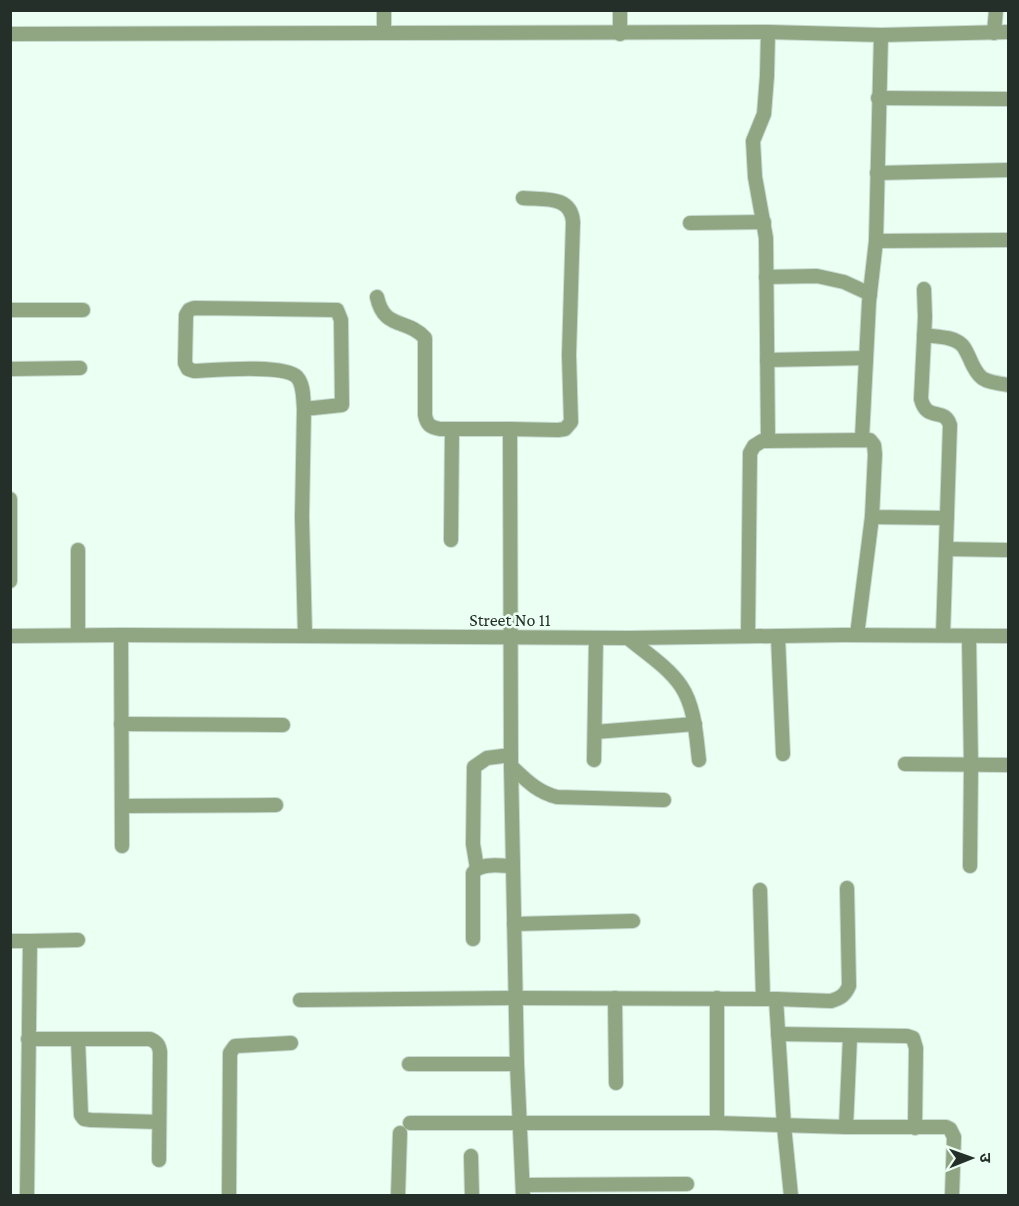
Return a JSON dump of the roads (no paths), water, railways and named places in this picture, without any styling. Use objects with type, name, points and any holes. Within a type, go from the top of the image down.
[{"type":"street","points":[[384,10],[384,33]]},
{"type":"street","points":[[620,10],[620,34]]},
{"type":"street","points":[[994,33],[996,10]]},
{"type":"street","points":[[10,34],[768,32],[881,35],[1008,32]]},
{"type":"street","points":[[768,32],[764,114],[753,141],[755,177],[764,222],[768,441]]},
{"type":"street","points":[[862,438],[870,294],[876,241],[881,35]]},
{"type":"street","points":[[878,98],[1008,99]]},
{"type":"street","points":[[877,173],[1008,170]]},
{"type":"street","points":[[377,297],[384,315],[393,322],[420,333],[425,338],[427,423],[431,428],[564,429],[571,422],[572,414],[569,356],[573,212],[568,205],[561,202],[523,198]]},
{"type":"street","points":[[690,223],[764,222]]},
{"type":"street","points":[[876,241],[1008,240]]},
{"type":"street","points":[[766,277],[818,276],[844,282],[870,294]]},
{"type":"street","points":[[924,288],[922,405],[930,414],[943,415],[948,419],[950,425],[943,635]]},
{"type":"street","points":[[304,409],[342,405],[341,320],[337,310],[194,308],[189,310],[186,315],[185,363],[188,369],[194,371],[276,369],[291,372],[299,379],[303,391],[304,409],[302,517],[305,635]]},
{"type":"street","points":[[10,310],[82,310]]},
{"type":"street","points":[[924,335],[958,342],[964,346],[980,378],[986,382],[1008,385]]},
{"type":"street","points":[[767,360],[866,358]]},
{"type":"street","points":[[10,369],[80,368]]},
{"type":"street","points":[[450,540],[452,429]]},
{"type":"street","points":[[510,429],[511,761],[517,1064],[523,1190],[687,1184]]},
{"type":"street","points":[[748,636],[750,453],[754,446],[762,441],[862,438],[870,440],[874,445],[872,517],[857,635]]},
{"type":"street","points":[[10,499],[10,581]]},
{"type":"street","points":[[872,517],[947,519]]},
{"type":"street","points":[[946,549],[1006,550]]},
{"type":"street","points":[[78,550],[78,635]]},
{"type":"street","points":[[121,635],[122,846]]},
{"type":"street","name":"Street No 11","points":[[10,636],[305,635],[510,638],[1008,636]]},
{"type":"street","points":[[778,637],[783,754]]},
{"type":"street","points":[[969,637],[970,866]]},
{"type":"street","points":[[594,760],[596,638]]},
{"type":"street","points":[[628,638],[682,687],[695,724],[699,760]]},
{"type":"street","points":[[121,724],[283,725]]},
{"type":"street","points":[[594,732],[695,724]]},
{"type":"street","points":[[473,939],[472,879],[477,868],[473,844],[474,767],[487,758],[511,761],[533,787],[543,794],[557,797],[664,800]]},
{"type":"street","points":[[905,764],[1008,765]]},
{"type":"street","points":[[122,806],[276,805]]},
{"type":"street","points":[[477,868],[513,866]]},
{"type":"street","points":[[300,1000],[717,998],[831,1001],[845,994],[849,986],[847,888]]},
{"type":"street","points":[[760,890],[770,999],[778,1034],[791,1196]]},
{"type":"street","points":[[514,924],[633,921]]},
{"type":"street","points":[[10,941],[78,940]]},
{"type":"street","points":[[27,1196],[30,941]]},
{"type":"street","points":[[615,998],[616,1083]]},
{"type":"street","points":[[717,998],[717,1123]]},
{"type":"street","points":[[778,1034],[850,1037],[908,1036],[913,1038],[916,1048],[915,1128]]},
{"type":"street","points":[[846,1127],[850,1037]]},
{"type":"street","points":[[28,1039],[150,1039],[155,1041],[159,1045],[160,1052],[159,1160]]},
{"type":"street","points":[[78,1039],[81,1115],[91,1120],[159,1122]]},
{"type":"street","points":[[230,1196],[230,1053],[235,1046],[291,1043]]},
{"type":"street","points":[[409,1064],[517,1064]]},
{"type":"street","points":[[410,1123],[717,1123],[784,1126],[946,1127],[953,1132],[952,1196]]},
{"type":"street","points":[[398,1196],[400,1133]]},
{"type":"street","points":[[471,1156],[472,1196]]}]
